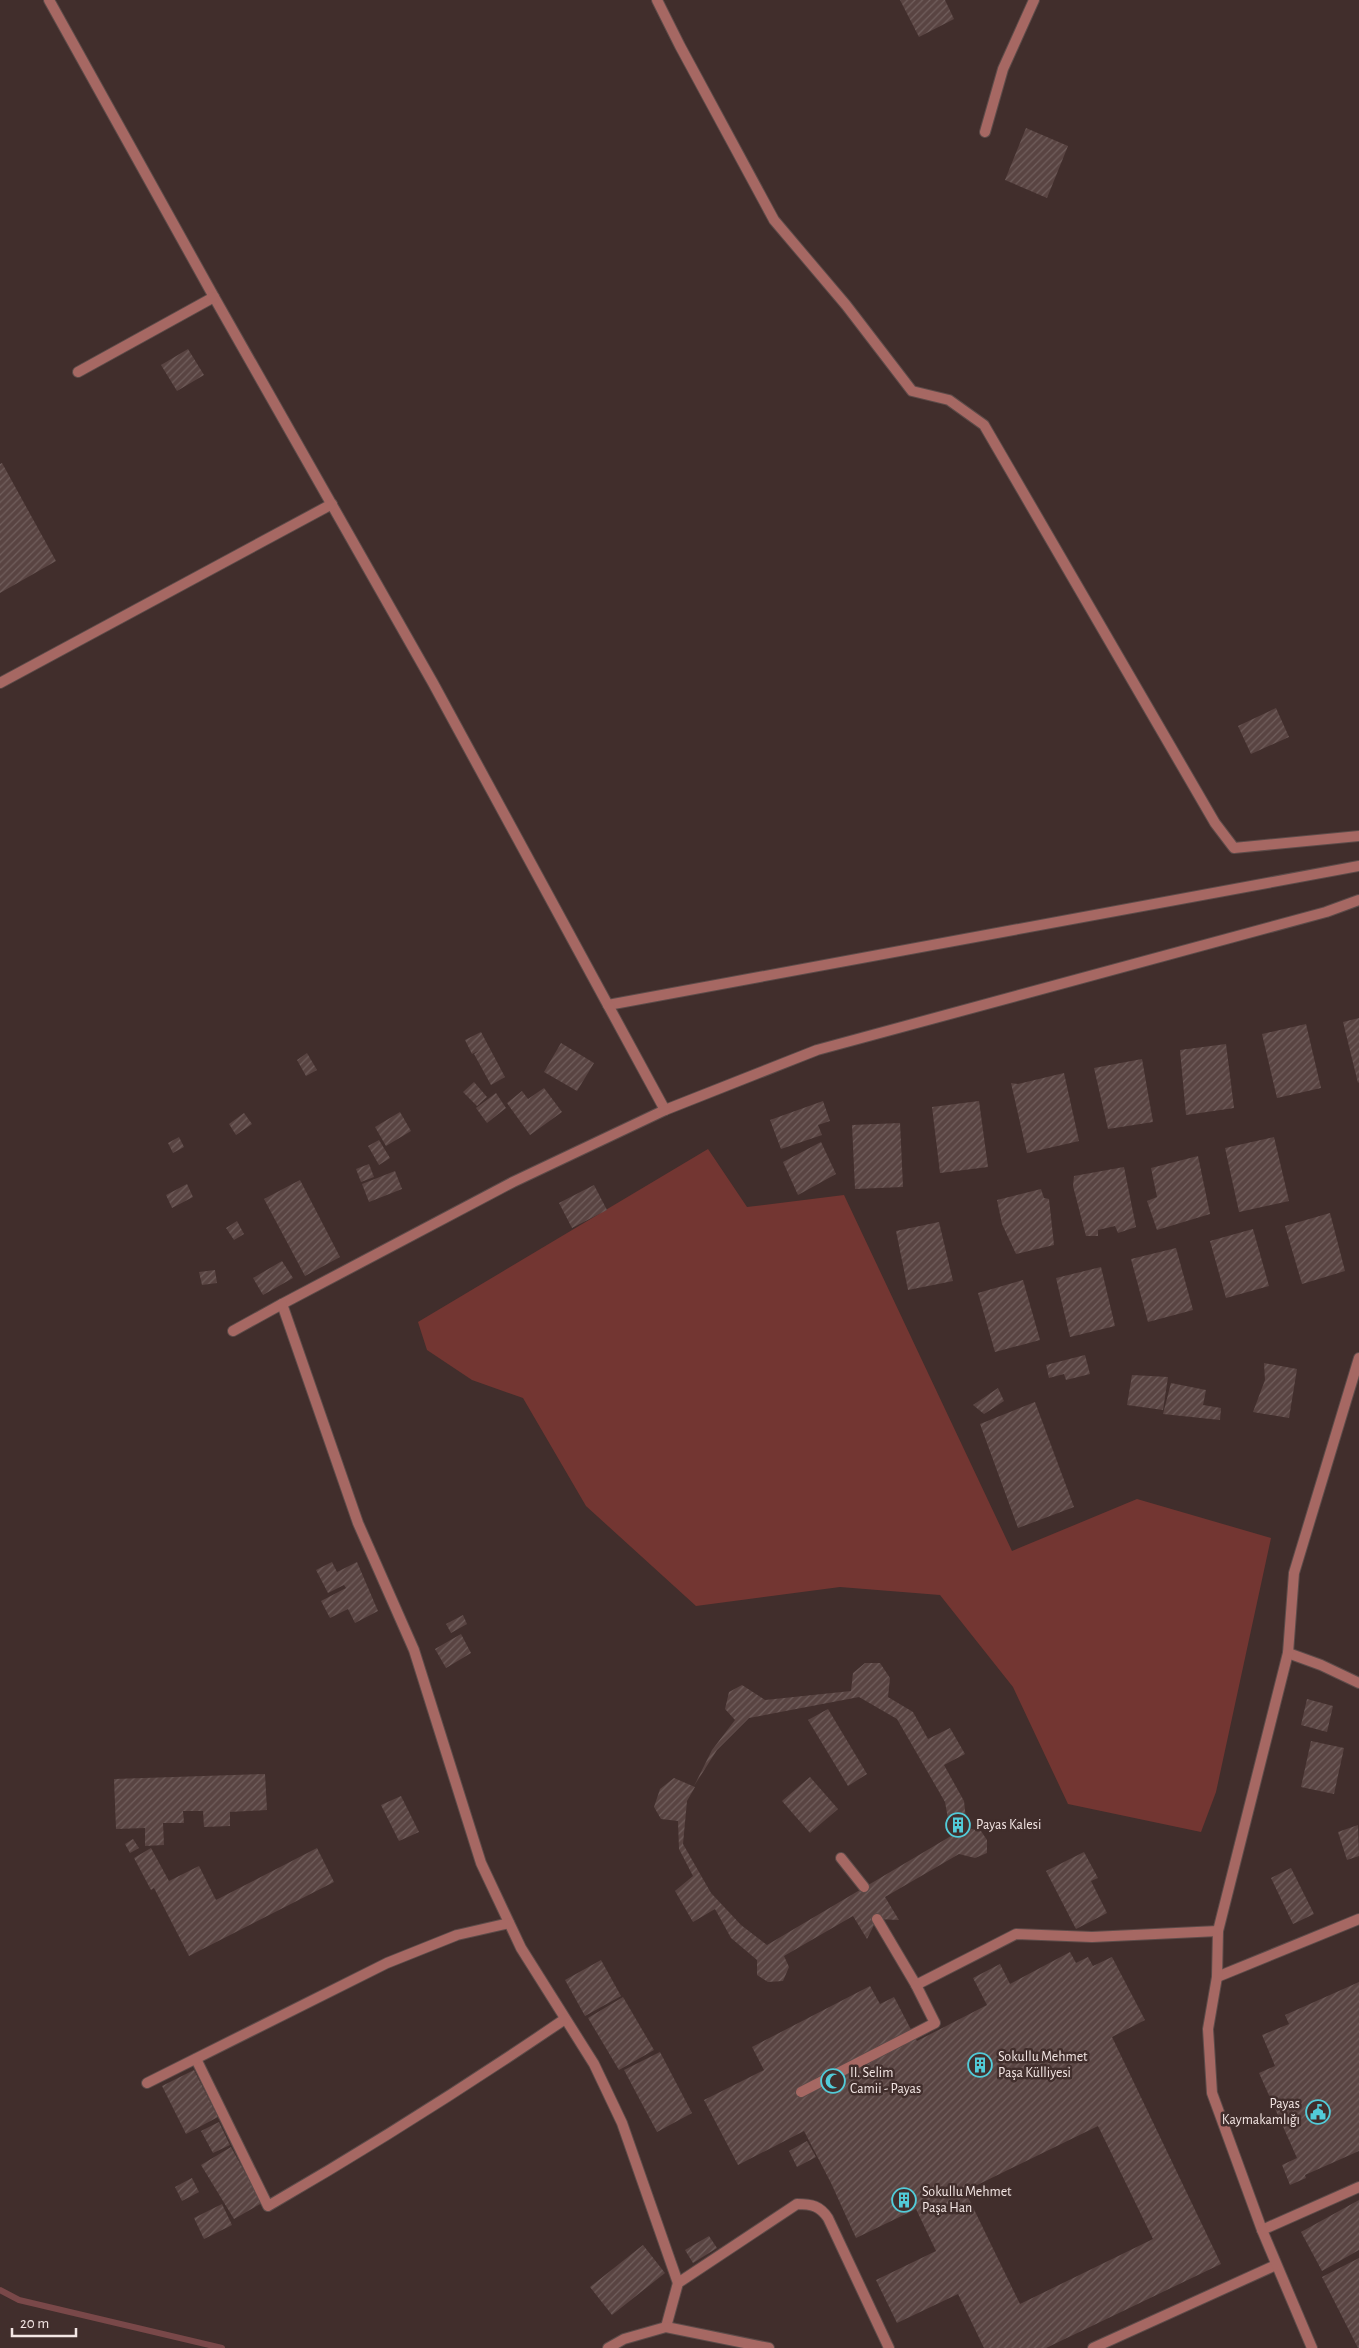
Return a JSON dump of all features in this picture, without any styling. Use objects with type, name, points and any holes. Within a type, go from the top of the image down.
[{"type":"street","points":[[49,0],[214,297],[438,692],[665,1110]]},
{"type":"street","points":[[657,0],[774,220],[846,305],[912,391],[949,400],[984,425],[1215,822],[1234,848],[1359,836]]},
{"type":"street","points":[[985,132],[1003,69],[1034,0]]},
{"type":"street","points":[[78,372],[214,297]]},
{"type":"street","points":[[0,683],[332,504]]},
{"type":"street","points":[[608,1005],[1359,866]]},
{"type":"street","points":[[233,1331],[513,1182],[665,1110],[817,1050],[1326,912],[1359,900]]},
{"type":"street","points":[[282,1304],[358,1522],[414,1650],[481,1863],[521,1948],[594,2064],[622,2123],[678,2283],[666,2326]]},
{"type":"street","points":[[1312,2348],[1262,2230],[1212,2093],[1208,2029],[1217,1977],[1218,1931],[1288,1653],[1294,1573],[1359,1358]]},
{"type":"street","points":[[1288,1653],[1321,1664],[1359,1683]]},
{"type":"street","points":[[842,1858],[864,1887]]},
{"type":"street","points":[[801,2092],[935,2023],[916,1985],[877,1919]]},
{"type":"street","points":[[1217,1977],[1359,1920]]},
{"type":"street","points":[[147,2083],[379,1967],[424,1947],[457,1935],[509,1923]]},
{"type":"street","points":[[916,1985],[1016,1934],[1092,1937],[1218,1931]]},
{"type":"street","points":[[196,2059],[268,2206],[365,2150],[452,2095],[565,2019]]},
{"type":"street","points":[[1262,2230],[1359,2187]]},
{"type":"street","points":[[678,2283],[797,2204],[810,2204],[822,2209],[828,2218],[889,2348]]},
{"type":"street","points":[[1093,2348],[1276,2265]]},
{"type":"street","points":[[608,2348],[624,2339],[666,2326],[769,2348]]},
{"type":"shaded area","points":[[708,1149],[747,1207],[844,1195],[1012,1551],[1137,1499],[1271,1538],[1216,1792],[1201,1832],[1068,1804],[1013,1687],[940,1595],[840,1587],[696,1606],[586,1506],[523,1398],[472,1380],[427,1350],[418,1322]]},
{"type":"building","points":[[900,0],[945,0],[954,19],[919,37]]},
{"type":"building","points":[[1026,128],[1068,146],[1047,198],[1005,180]]},
{"type":"building","points":[[188,349],[204,375],[177,391],[161,365]]},
{"type":"building","points":[[2,463],[56,561],[0,593],[0,464]]},
{"type":"building","points":[[1276,708],[1289,737],[1251,754],[1238,726]]},
{"type":"building","points":[[1359,1018],[1359,1082],[1358,1083],[1343,1022]]},
{"type":"building","points":[[1306,1024],[1321,1088],[1277,1098],[1262,1034]]},
{"type":"building","points":[[481,1032],[505,1077],[491,1085],[474,1054],[480,1050],[472,1054],[465,1040]]},
{"type":"building","points":[[561,1043],[594,1063],[577,1091],[544,1072]]},
{"type":"building","points":[[1226,1044],[1234,1108],[1186,1115],[1180,1050]]},
{"type":"building","points":[[307,1053],[317,1070],[306,1076],[297,1060]]},
{"type":"building","points":[[1142,1059],[1153,1122],[1108,1129],[1094,1068]]},
{"type":"building","points":[[1064,1073],[1079,1141],[1027,1153],[1011,1083],[1018,1084]]},
{"type":"building","points":[[474,1082],[487,1097],[477,1106],[463,1092]]},
{"type":"building","points":[[544,1088],[562,1112],[530,1135],[507,1103],[522,1091],[528,1099]]},
{"type":"building","points":[[496,1093],[506,1108],[487,1123],[476,1108]]},
{"type":"building","points":[[823,1101],[830,1121],[818,1125],[822,1135],[781,1149],[770,1120]]},
{"type":"building","points":[[979,1101],[988,1167],[940,1173],[932,1107]]},
{"type":"building","points":[[400,1112],[411,1131],[386,1146],[375,1127]]},
{"type":"building","points":[[244,1113],[252,1124],[236,1135],[229,1124]]},
{"type":"building","points":[[900,1123],[903,1187],[855,1189],[852,1125]]},
{"type":"building","points":[[179,1137],[184,1147],[173,1153],[168,1143]]},
{"type":"building","points":[[1274,1137],[1289,1201],[1239,1212],[1225,1148]]},
{"type":"building","points":[[379,1140],[390,1158],[379,1165],[368,1146]]},
{"type":"building","points":[[821,1142],[836,1174],[798,1195],[783,1162]]},
{"type":"building","points":[[1198,1156],[1210,1214],[1157,1230],[1147,1201],[1157,1197],[1151,1168]]},
{"type":"building","points":[[369,1164],[374,1177],[361,1182],[356,1169]]},
{"type":"building","points":[[1124,1167],[1136,1227],[1118,1233],[1115,1226],[1098,1230],[1098,1236],[1086,1236],[1073,1186],[1074,1176]]},
{"type":"building","points":[[395,1171],[402,1189],[369,1202],[362,1184]]},
{"type":"building","points":[[300,1180],[340,1257],[305,1276],[264,1199]]},
{"type":"building","points":[[187,1184],[193,1197],[172,1208],[166,1195]]},
{"type":"building","points":[[594,1185],[607,1210],[572,1228],[559,1203]]},
{"type":"building","points":[[1041,1189],[1044,1198],[1049,1199],[1054,1245],[1016,1254],[1002,1224],[997,1200]]},
{"type":"building","points":[[1330,1213],[1345,1271],[1302,1284],[1285,1226]]},
{"type":"building","points":[[237,1221],[244,1234],[234,1240],[226,1228]]},
{"type":"building","points":[[939,1222],[953,1281],[908,1290],[896,1231]]},
{"type":"building","points":[[1253,1229],[1269,1286],[1226,1298],[1210,1241]]},
{"type":"building","points":[[1176,1248],[1193,1310],[1148,1322],[1131,1259]]},
{"type":"building","points":[[282,1261],[293,1278],[263,1295],[253,1278]]},
{"type":"building","points":[[1101,1267],[1115,1326],[1070,1337],[1056,1278]]},
{"type":"building","points":[[215,1270],[217,1283],[202,1285],[199,1272]]},
{"type":"building","points":[[1023,1280],[1040,1340],[995,1352],[978,1293]]},
{"type":"building","points":[[1085,1355],[1090,1374],[1066,1380],[1064,1374],[1049,1378],[1046,1365]]},
{"type":"building","points":[[1264,1363],[1297,1369],[1289,1418],[1253,1412],[1265,1380]]},
{"type":"building","points":[[1132,1375],[1168,1377],[1163,1410],[1127,1405]]},
{"type":"building","points":[[1171,1383],[1206,1390],[1203,1405],[1221,1408],[1220,1420],[1163,1414]]},
{"type":"building","points":[[998,1388],[1004,1401],[984,1414],[973,1405]]},
{"type":"building","points":[[1035,1402],[1074,1507],[1018,1528],[980,1424]]},
{"type":"building","points":[[332,1562],[337,1572],[357,1562],[378,1611],[355,1623],[348,1609],[330,1618],[321,1601],[346,1588],[344,1585],[328,1593],[316,1570]]},
{"type":"building","points":[[463,1615],[467,1624],[451,1633],[446,1624]]},
{"type":"building","points":[[461,1634],[471,1653],[446,1668],[435,1649]]},
{"type":"building","name":"Payas Kalesi","points":[[865,1663],[880,1663],[890,1678],[888,1697],[913,1712],[928,1739],[950,1728],[965,1754],[944,1765],[964,1801],[967,1828],[981,1831],[987,1840],[987,1853],[975,1858],[959,1854],[885,1897],[899,1920],[877,1919],[867,1939],[853,1916],[784,1956],[789,1967],[783,1981],[768,1982],[757,1975],[757,1960],[731,1938],[715,1909],[693,1922],[675,1891],[693,1876],[679,1849],[678,1821],[661,1819],[654,1807],[660,1789],[674,1778],[695,1787],[687,1801],[683,1844],[711,1893],[741,1925],[767,1945],[951,1836],[945,1802],[897,1719],[859,1697],[749,1718],[717,1750],[694,1786],[712,1750],[735,1720],[725,1709],[729,1692],[742,1685],[765,1700],[851,1691],[853,1673]]},
{"type":"building","points":[[1307,1699],[1333,1706],[1327,1732],[1301,1725]]},
{"type":"building","points":[[828,1709],[867,1774],[848,1786],[808,1720]]},
{"type":"building","points":[[1311,1741],[1344,1748],[1334,1794],[1301,1787]]},
{"type":"building","points":[[265,1774],[267,1810],[230,1812],[230,1826],[204,1827],[203,1811],[183,1811],[184,1823],[163,1823],[164,1845],[145,1846],[145,1828],[116,1829],[114,1779]]},
{"type":"building","points":[[810,1777],[838,1809],[810,1833],[782,1801]]},
{"type":"building","points":[[401,1796],[419,1832],[399,1841],[381,1805]]},
{"type":"building","points":[[1358,1825],[1359,1856],[1347,1860],[1338,1832]]},
{"type":"building","points":[[133,1839],[139,1848],[130,1853],[125,1844]]},
{"type":"building","points":[[151,1848],[169,1881],[199,1866],[216,1900],[317,1848],[334,1882],[189,1956],[154,1888],[151,1890],[134,1858]]},
{"type":"building","points":[[1084,1852],[1098,1878],[1091,1881],[1107,1913],[1076,1929],[1046,1871]]},
{"type":"building","points":[[1291,1868],[1314,1914],[1293,1924],[1271,1878]]},
{"type":"building","points":[[1070,1952],[1076,1963],[1088,1957],[1093,1966],[1112,1957],[1145,2020],[1112,2037],[1221,2264],[1046,2348],[984,2348],[958,2294],[897,2323],[876,2280],[936,2251],[916,2209],[856,2238],[831,2183],[804,2131],[738,2165],[704,2100],[764,2070],[752,2047],[870,1986],[880,2004],[894,1997],[917,2041],[987,2005],[973,1978],[1000,1964],[1010,1984]],"holes":[[[1098,2126],[1153,2239],[1020,2304],[965,2191]]]},
{"type":"building","points":[[601,1960],[621,1996],[585,2016],[565,1980]]},
{"type":"building","name":"Payas Kaymakamlığı","points":[[1359,1982],[1359,2151],[1305,2175],[1306,2178],[1290,2185],[1282,2165],[1297,2158],[1259,2073],[1275,2066],[1262,2035],[1289,2024],[1285,2015]]},
{"type":"building","points":[[623,1997],[654,2050],[619,2070],[588,2018]]},
{"type":"building","points":[[660,2052],[692,2113],[657,2132],[624,2070]]},
{"type":"building","points":[[194,2070],[218,2117],[186,2134],[162,2086]]},
{"type":"building","points":[[219,2122],[230,2145],[213,2153],[201,2131]]},
{"type":"building","points":[[807,2141],[816,2157],[797,2167],[789,2151]]},
{"type":"building","points":[[231,2147],[262,2203],[234,2219],[201,2165]]},
{"type":"building","points":[[192,2178],[199,2192],[182,2201],[175,2187]]},
{"type":"building","points":[[1359,2200],[1359,2250],[1322,2271],[1301,2232]]},
{"type":"building","points":[[222,2204],[232,2225],[204,2239],[194,2218]]},
{"type":"building","points":[[709,2236],[717,2248],[693,2263],[685,2250]]},
{"type":"building","points":[[643,2245],[665,2273],[612,2315],[590,2287]]},
{"type":"building","points":[[1359,2258],[1359,2348],[1358,2348],[1322,2277]]},
{"type":"waterway","points":[[0,2290],[19,2300],[222,2348]]},
{"type":"place","name":"Payas Kalesi","points":[[958,1825]]},
{"type":"place","name":"Sokullu Mehmet Paşa Külliyesi","points":[[980,2065]]},
{"type":"place","name":"II. Selim Camii - Payas","points":[[833,2081]]},
{"type":"place","name":"Payas Kaymakamlığı","points":[[1318,2112]]},
{"type":"place","name":"Sokullu Mehmet Paşa Han","points":[[904,2200]]}]
